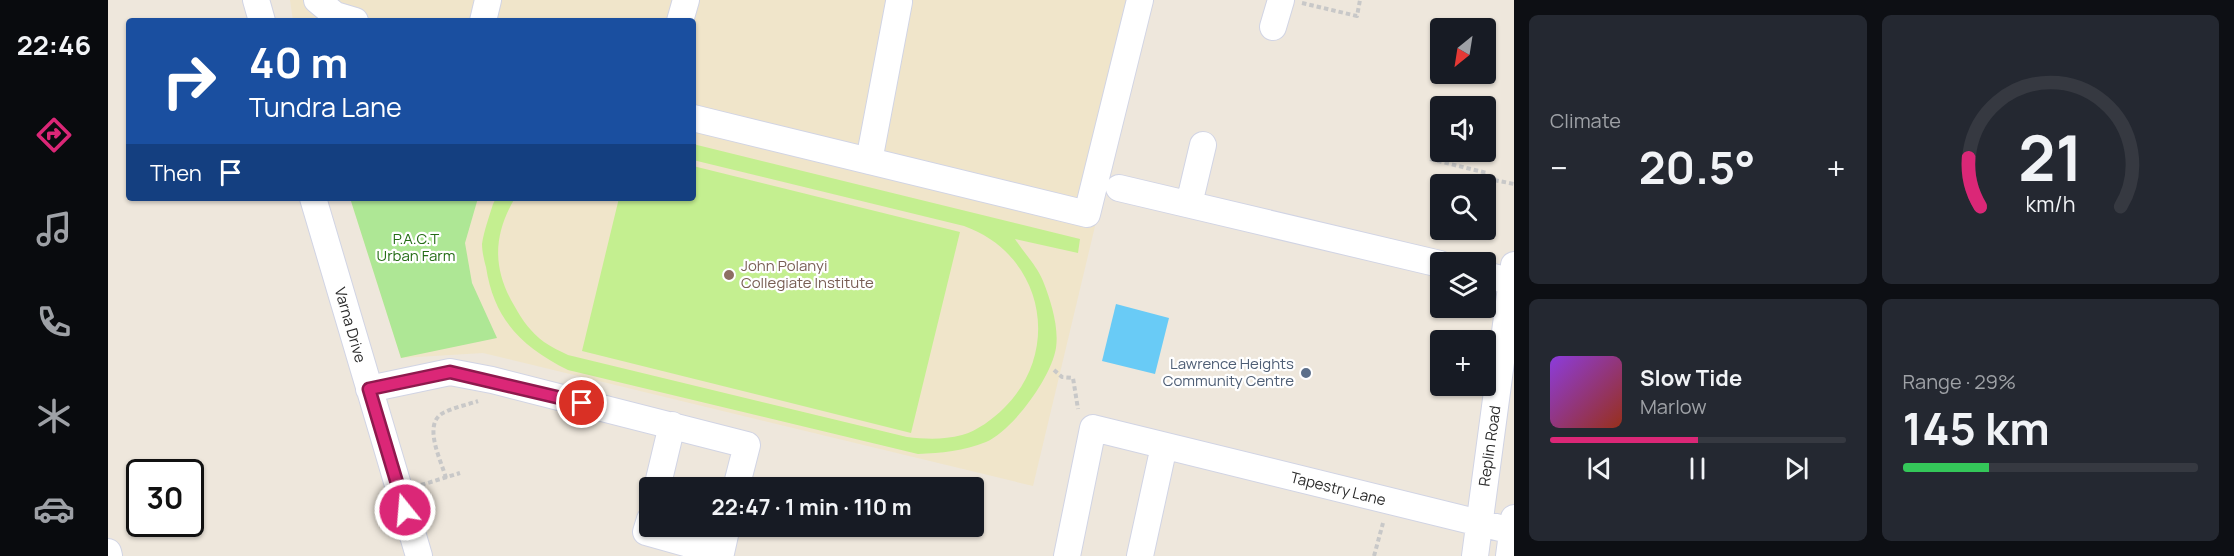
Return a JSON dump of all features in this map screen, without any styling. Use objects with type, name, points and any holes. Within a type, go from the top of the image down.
[{"type":"street","points":[[256,0],[261,18]]},
{"type":"street","points":[[317,0],[335,15],[345,18]]},
{"type":"street","points":[[484,18],[488,0]]},
{"type":"street","points":[[681,18],[686,0]]},
{"type":"street","points":[[696,119],[1087,214],[1140,0]]},
{"type":"street","points":[[1273,27],[1289,1]]},
{"type":"street","points":[[869,161],[899,2]]},
{"type":"street","points":[[1189,204],[1203,145]]},
{"type":"street","points":[[1119,188],[1430,262]]},
{"type":"street","name":"Varna Drive","points":[[314,201],[419,556]]},
{"type":"street","points":[[1496,275],[1513,276]]},
{"type":"street","name":"Replin Road","points":[[1475,556],[1513,276]]},
{"type":"street","points":[[369,389],[450,372],[492,380],[747,445],[739,477]]},
{"type":"street","points":[[660,477],[672,425]]},
{"type":"street","name":"Tapestry Lane","points":[[1067,556],[1093,428],[1479,524],[1512,535]]},
{"type":"street","points":[[1140,556],[1164,446]]},
{"type":"street","points":[[664,537],[721,553],[725,537]]},
{"type":"path","points":[[1289,1],[1357,16],[1360,0]]},
{"type":"path","points":[[1442,162],[1487,173],[1484,178],[1514,184]]},
{"type":"path","points":[[1054,370],[1062,377],[1073,378],[1079,412]]},
{"type":"path","points":[[446,478],[432,431],[434,421],[442,412],[483,400]]},
{"type":"path","points":[[400,491],[460,473]]},
{"type":"path","points":[[1374,556],[1388,502]]},
{"type":"shaded area","name":"John Polanyi Collegiate Institute","points":[[290,0],[1149,0],[1033,486],[483,353],[401,358],[351,201],[696,201],[696,18],[293,18]]},
{"type":"green space","points":[[696,145],[1080,239],[1078,253],[1015,239],[1043,281],[1051,305],[1057,340],[1053,360],[1047,374],[1029,402],[1008,426],[986,442],[952,451],[918,454],[568,370],[537,352],[513,330],[503,317],[490,286],[482,244],[494,201],[514,201],[502,225],[499,239],[499,266],[502,279],[507,293],[527,326],[547,344],[568,355],[907,437],[934,439],[948,438],[973,431],[1004,408],[1022,385],[1034,359],[1038,332],[1036,306],[1027,281],[1012,258],[991,239],[964,226],[696,161]]},
{"type":"green space","points":[[696,167],[960,232],[911,433],[582,351],[618,201],[696,201]]},
{"type":"green space","name":"P.A.C.T Urban Farm","points":[[351,201],[477,201],[465,243],[472,283],[497,338],[401,358]]},
{"type":"water","points":[[1116,304],[1169,318],[1155,374],[1102,361]]},
{"type":"place","name":"John Polanyi Collegiate Institute","points":[[729,275]]},
{"type":"place","name":"Lawrence Heights Community Centre","points":[[1306,373]]},
{"type":"route","points":[[405,510],[369,389],[450,372],[492,380],[582,403]]}]
